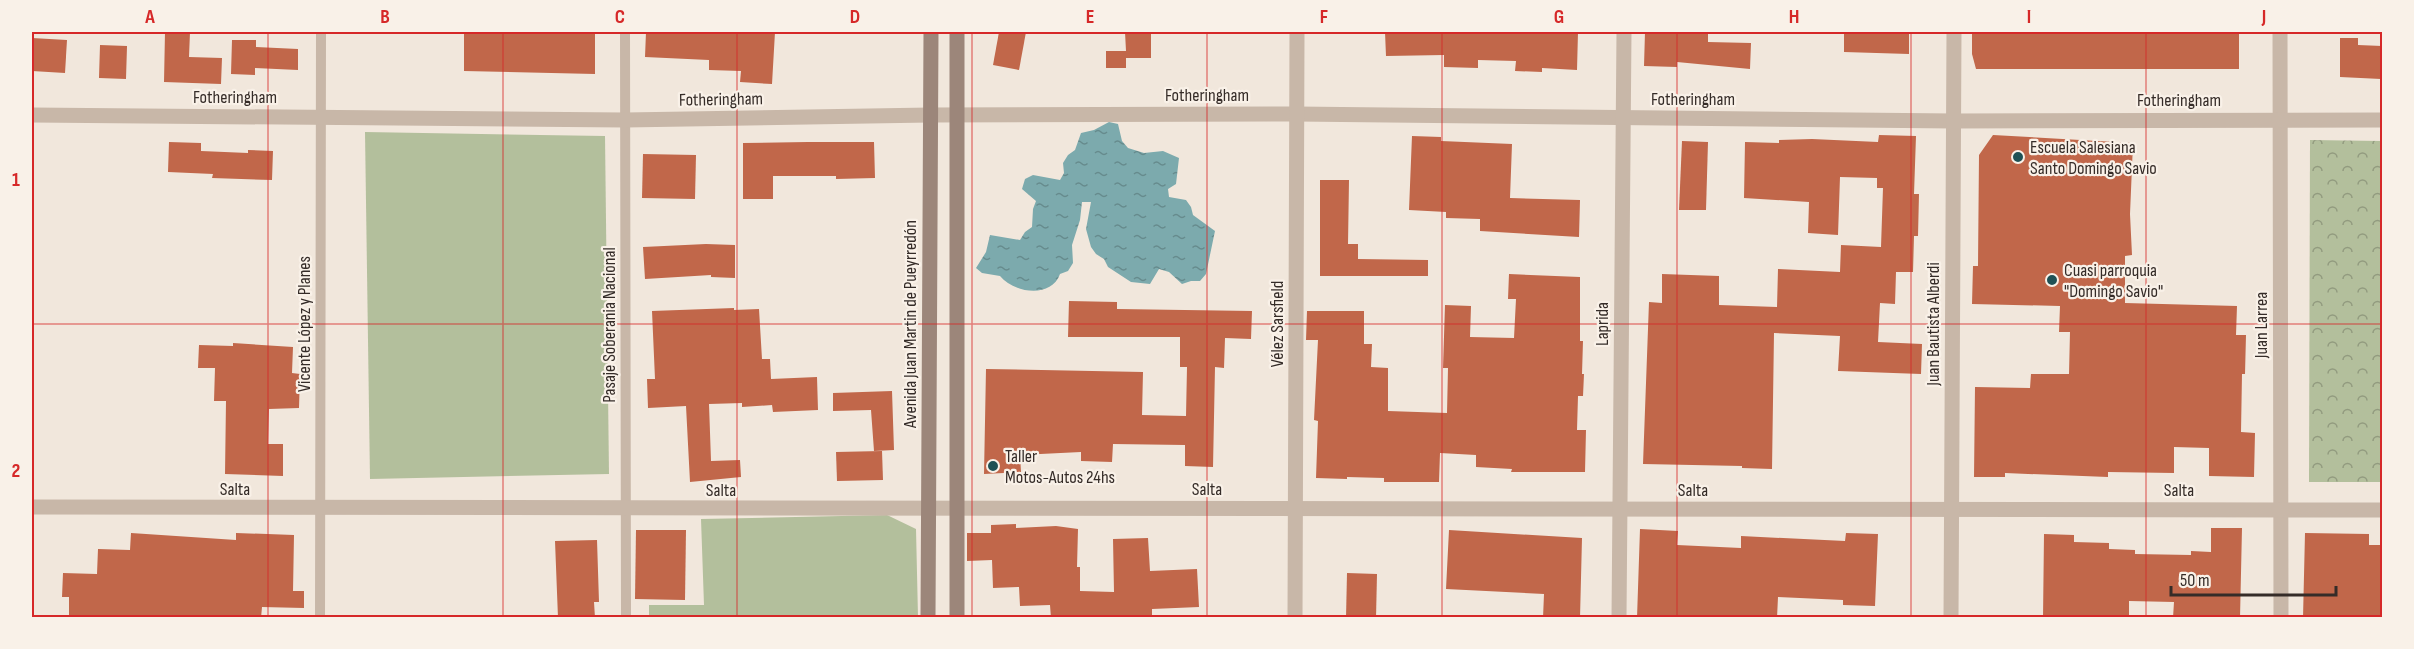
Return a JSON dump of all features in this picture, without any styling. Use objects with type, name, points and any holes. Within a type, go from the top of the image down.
[{"type":"main road","name":"Avenida Juan Martin de Pueyrredón","points":[[928,618],[931,32]]},
{"type":"main road","points":[[957,32],[959,508],[957,618]]},
{"type":"street","name":"Vélez Sarsfield","points":[[1295,618],[1297,32]]},
{"type":"street","name":"Laprida","points":[[1619,618],[1623,32]]},
{"type":"street","name":"Juan Bautista Alberdi","points":[[1951,618],[1954,32]]},
{"type":"street","name":"Juan Larrea","points":[[2280,32],[2281,618]]},
{"type":"street","name":"Fotheringham","points":[[32,115],[625,120],[1296,114],[1954,121],[2382,120]]},
{"type":"street","name":"Salta","points":[[32,507],[2382,510]]},
{"type":"lane","name":"Vicente López y Planes","points":[[320,618],[321,32]]},
{"type":"lane","name":"Pasaje Soberania Nacional","points":[[625,32],[626,618]]},
{"type":"green space","points":[[365,132],[605,136],[609,474],[370,479]]},
{"type":"green space","points":[[2310,140],[2382,141],[2382,482],[2309,482]]},
{"type":"green space","points":[[887,515],[916,529],[918,617],[649,618],[649,605],[704,605],[701,519]]},
{"type":"water","points":[[1109,122],[1118,124],[1122,141],[1128,148],[1144,153],[1163,151],[1179,158],[1176,184],[1168,189],[1169,197],[1186,200],[1193,215],[1215,231],[1206,274],[1200,281],[1182,284],[1169,272],[1159,269],[1150,284],[1131,282],[1108,267],[1104,259],[1091,247],[1086,229],[1091,202],[1082,202],[1080,220],[1072,245],[1073,263],[1068,271],[1060,274],[1049,287],[1032,291],[1023,289],[1006,282],[1000,276],[982,273],[976,268],[986,252],[990,235],[1020,240],[1032,227],[1036,201],[1022,189],[1025,179],[1033,175],[1060,180],[1064,173],[1063,163],[1075,150],[1081,133],[1094,130]]},
{"type":"building","points":[[165,32],[190,32],[189,57],[222,58],[221,84],[164,82]]},
{"type":"building","points":[[464,32],[595,32],[595,74],[464,71]]},
{"type":"building","points":[[646,32],[710,34],[710,32],[775,32],[772,84],[740,82],[741,71],[709,70],[709,60],[645,57]]},
{"type":"building","points":[[999,32],[1026,32],[1019,70],[993,65]]},
{"type":"building","points":[[1125,32],[1151,32],[1151,58],[1126,58],[1126,68],[1106,68],[1106,51],[1126,51]]},
{"type":"building","points":[[1385,32],[1578,32],[1577,70],[1542,68],[1542,72],[1515,71],[1516,61],[1478,60],[1478,68],[1444,67],[1444,55],[1386,56]]},
{"type":"building","points":[[1645,32],[1708,32],[1708,42],[1751,43],[1750,69],[1677,62],[1677,67],[1644,66]]},
{"type":"building","points":[[1844,32],[1909,32],[1909,54],[1844,52]]},
{"type":"building","points":[[1972,32],[2239,32],[2239,69],[1976,69],[1972,54]]},
{"type":"building","points":[[32,38],[67,40],[65,73],[32,71]]},
{"type":"building","points":[[2340,38],[2358,38],[2358,45],[2382,46],[2381,79],[2340,77]]},
{"type":"building","points":[[232,40],[256,40],[256,47],[298,49],[298,70],[255,68],[255,75],[231,74]]},
{"type":"building","points":[[100,45],[127,46],[126,79],[99,78]]},
{"type":"building","points":[[1879,135],[1916,136],[1914,194],[1919,194],[1918,236],[1914,236],[1913,272],[1896,272],[1895,304],[1880,303],[1878,342],[1922,344],[1921,374],[1838,371],[1840,336],[1774,333],[1772,469],[1742,468],[1742,466],[1643,464],[1649,302],[1662,303],[1662,274],[1719,276],[1719,305],[1777,307],[1778,269],[1840,272],[1841,245],[1881,247],[1883,188],[1877,188],[1877,178],[1840,177],[1838,235],[1808,233],[1809,202],[1744,198],[1745,142],[1779,143],[1779,140],[1812,139],[1878,142]]},
{"type":"building","points":[[1993,135],[2133,143],[2130,214],[2132,255],[2125,256],[2125,303],[2237,306],[2236,335],[2246,335],[2245,374],[2242,374],[2241,432],[2255,433],[2254,477],[2209,476],[2209,448],[2174,447],[2174,473],[2108,472],[2108,477],[2005,473],[2005,477],[1974,477],[1975,387],[2030,388],[2031,374],[2069,374],[2070,332],[2059,332],[2060,306],[1972,304],[1973,266],[1978,266],[1979,155]]},
{"type":"building","points":[[1412,136],[1441,137],[1441,141],[1512,144],[1510,198],[1580,200],[1579,237],[1480,231],[1480,219],[1446,218],[1446,212],[1409,210]]},
{"type":"building","points":[[1682,141],[1708,142],[1706,210],[1679,210]]},
{"type":"building","points":[[169,142],[201,143],[201,151],[248,153],[248,150],[273,151],[272,180],[212,178],[213,174],[168,172]]},
{"type":"building","points":[[874,142],[875,178],[773,176],[773,199],[743,199],[743,143]]},
{"type":"building","points":[[643,154],[696,155],[695,199],[642,198]]},
{"type":"building","points":[[1320,180],[1349,180],[1348,244],[1358,244],[1358,259],[1428,260],[1428,276],[1320,276]]},
{"type":"building","points":[[735,245],[735,278],[711,277],[711,275],[645,279],[643,247]]},
{"type":"building","points":[[1509,274],[1580,277],[1580,341],[1583,341],[1582,374],[1584,374],[1583,396],[1578,396],[1577,430],[1586,430],[1585,472],[1511,472],[1512,469],[1476,467],[1476,455],[1440,453],[1439,482],[1384,482],[1384,478],[1316,478],[1318,421],[1314,420],[1318,340],[1306,340],[1307,311],[1364,311],[1364,344],[1372,344],[1371,367],[1388,368],[1388,411],[1447,413],[1448,368],[1443,368],[1445,305],[1471,306],[1470,337],[1514,338],[1516,299],[1508,299]]},
{"type":"building","points":[[1069,301],[1117,302],[1117,309],[1252,311],[1251,339],[1225,338],[1224,368],[1215,367],[1213,467],[1185,466],[1185,445],[1113,444],[1112,462],[1081,461],[1081,452],[1020,455],[1021,472],[984,474],[986,369],[1143,372],[1142,415],[1186,416],[1187,367],[1180,367],[1180,337],[1068,337]]},
{"type":"building","points":[[734,308],[734,310],[759,309],[762,359],[770,359],[771,379],[817,377],[818,410],[773,412],[772,405],[742,407],[742,403],[709,404],[711,461],[740,460],[741,477],[690,482],[686,406],[648,408],[647,379],[655,379],[652,311]]},
{"type":"building","points":[[233,343],[293,347],[292,373],[300,374],[299,408],[269,409],[268,444],[283,444],[283,476],[225,474],[226,401],[214,401],[215,368],[198,368],[199,345],[233,346]]},
{"type":"building","points":[[892,391],[894,450],[874,451],[871,410],[833,411],[833,393]]},
{"type":"building","points":[[882,451],[883,480],[837,481],[836,452]]},
{"type":"building","points":[[1016,524],[1016,528],[1056,526],[1078,529],[1077,567],[1080,567],[1080,591],[1114,592],[1113,539],[1148,538],[1150,571],[1197,569],[1199,607],[1152,609],[1152,618],[1051,618],[1050,605],[1020,606],[1019,587],[993,588],[992,560],[967,561],[967,533],[991,533],[991,525]]},
{"type":"building","points":[[2211,528],[2242,528],[2240,618],[2173,618],[2174,602],[2129,601],[2129,618],[2043,618],[2044,534],[2074,535],[2074,542],[2109,543],[2109,549],[2135,550],[2135,554],[2191,555],[2191,551],[2211,552]]},
{"type":"building","points":[[1640,529],[1678,531],[1677,545],[1741,548],[1741,536],[1845,541],[1846,533],[1878,534],[1875,606],[1843,605],[1843,600],[1778,597],[1777,618],[1637,618]]},
{"type":"building","points":[[636,530],[686,530],[685,600],[635,599]]},
{"type":"building","points":[[1449,530],[1582,538],[1580,618],[1543,618],[1544,594],[1446,589]]},
{"type":"building","points":[[131,533],[236,540],[236,533],[294,535],[293,591],[304,591],[304,608],[262,607],[261,618],[69,618],[69,597],[62,597],[63,573],[97,574],[98,549],[130,550]]},
{"type":"building","points":[[2305,533],[2369,534],[2369,545],[2382,545],[2381,618],[2303,618]]},
{"type":"building","points":[[597,540],[599,602],[594,602],[595,618],[558,618],[555,541]]},
{"type":"building","points":[[1347,573],[1377,574],[1376,618],[1346,618]]},
{"type":"place","name":"Escuela Salesiana Santo Domingo Savio","points":[[2018,157]]},
{"type":"place","name":"Cuasi parroquia \"Domingo Savio\"","points":[[2052,280]]},
{"type":"place","name":"Taller Motos-Autos 24hs","points":[[993,466]]}]
